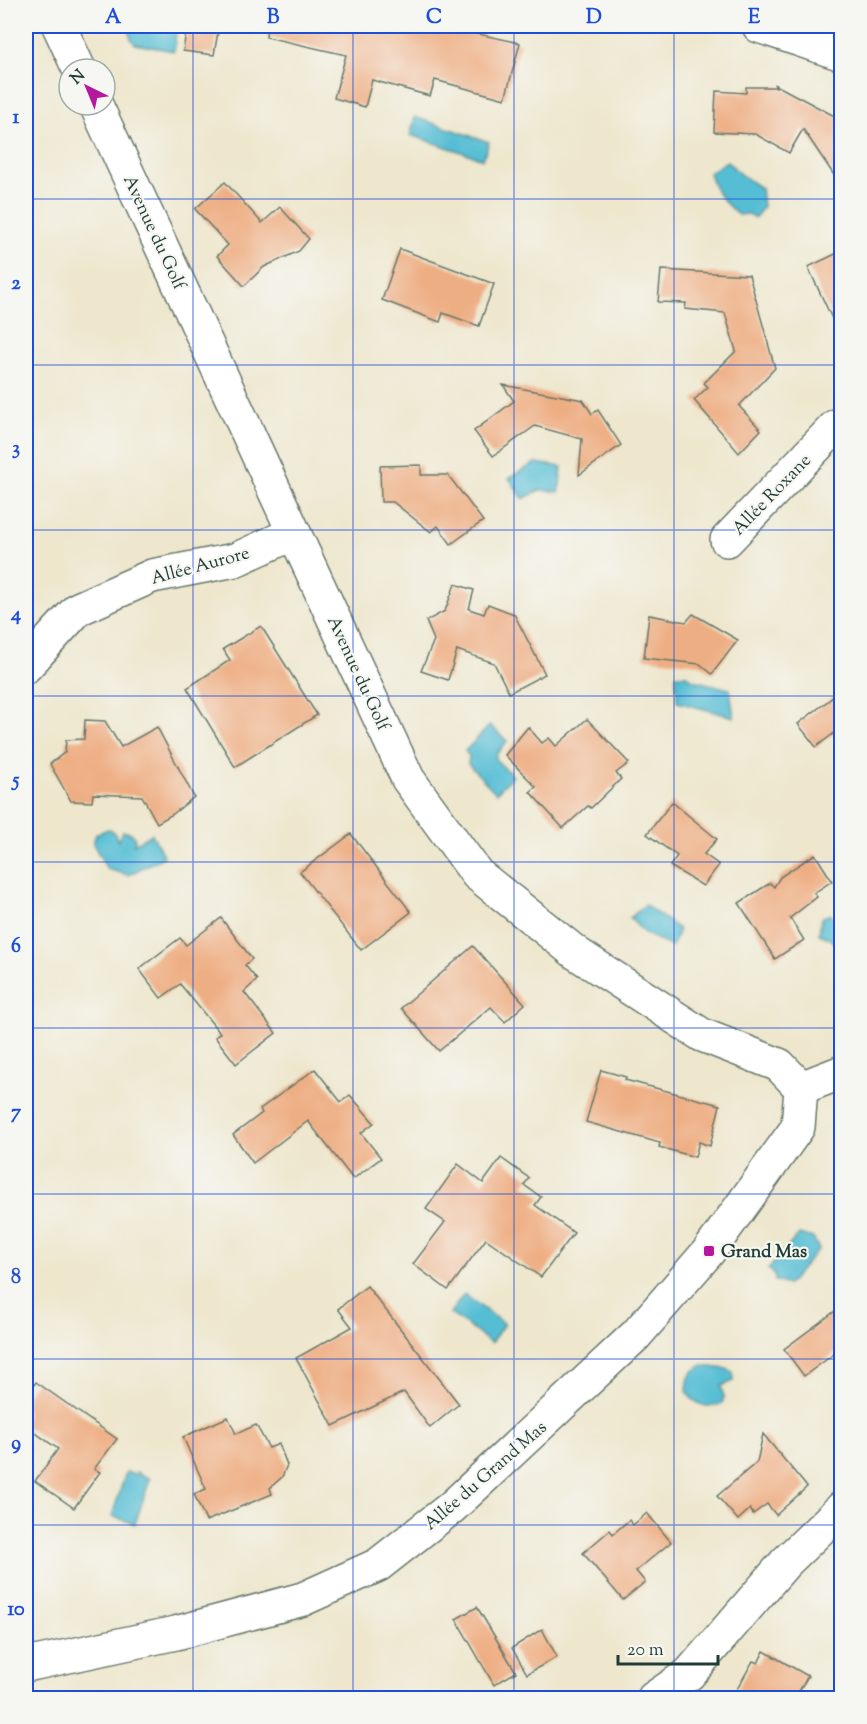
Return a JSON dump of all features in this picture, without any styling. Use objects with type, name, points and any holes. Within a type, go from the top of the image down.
[{"type":"street","points":[[59,26],[73,57]]},
{"type":"street","points":[[759,26],[842,54]]},
{"type":"street","name":"Avenue du Golf","points":[[102,117],[408,779],[477,874],[576,953],[702,1035],[779,1065],[801,1088]]},
{"type":"street","name":"Allée Roxane","points":[[727,540],[836,426],[842,426]]},
{"type":"street","name":"Allée Aurore","points":[[26,666],[78,609],[152,576],[235,560],[294,533]]},
{"type":"street","points":[[801,1088],[842,1072]]},
{"type":"street","name":"Allée du Grand Mas","points":[[26,1665],[176,1633],[303,1599],[378,1565],[461,1499],[636,1335],[709,1251],[798,1127],[801,1088]]},
{"type":"street","points":[[654,1698],[689,1674],[786,1562],[842,1508]]},
{"type":"water","points":[[128,26],[170,26],[176,34],[174,51],[135,44],[131,39]]},
{"type":"water","points":[[415,117],[489,142],[483,159],[410,135]]},
{"type":"water","points":[[727,161],[741,175],[761,188],[763,207],[755,218],[749,214],[738,215],[724,201],[714,186],[709,173]]},
{"type":"water","points":[[535,463],[562,467],[559,492],[540,490],[523,499],[509,478]]},
{"type":"water","points":[[676,675],[687,675],[693,680],[730,689],[734,717],[677,702]]},
{"type":"water","points":[[490,725],[507,741],[496,755],[496,760],[513,776],[496,793],[468,764],[469,756],[465,751]]},
{"type":"water","points":[[108,829],[114,832],[118,841],[123,831],[131,833],[135,838],[134,844],[152,834],[164,857],[128,875],[107,869],[93,844],[96,834]]},
{"type":"water","points":[[645,905],[679,929],[672,947],[644,933],[630,918]]},
{"type":"water","points":[[830,914],[841,923],[841,948],[829,938],[819,934],[821,918]]},
{"type":"water","points":[[799,1234],[813,1238],[819,1249],[788,1285],[775,1281],[774,1274],[768,1269]]},
{"type":"water","points":[[464,1294],[504,1324],[491,1343],[450,1313]]},
{"type":"water","points":[[702,1366],[727,1369],[733,1372],[734,1381],[721,1386],[724,1397],[722,1403],[713,1406],[703,1405],[687,1393],[690,1376],[694,1370]]},
{"type":"water","points":[[126,1472],[135,1475],[136,1472],[150,1479],[135,1524],[112,1516]]},
{"type":"building","points":[[187,26],[219,26],[214,55],[183,51]]},
{"type":"building","points":[[267,26],[441,26],[520,43],[505,99],[435,80],[430,96],[372,80],[365,107],[334,98],[346,55],[266,37]]},
{"type":"building","points":[[774,84],[842,120],[842,187],[803,129],[789,153],[755,134],[714,132],[716,91],[746,93],[746,87],[776,87]]},
{"type":"building","points":[[225,182],[262,223],[280,207],[309,239],[299,251],[264,267],[244,286],[217,256],[228,245],[195,209]]},
{"type":"building","points":[[400,249],[494,284],[479,326],[443,313],[440,322],[382,300]]},
{"type":"building","points":[[842,251],[842,340],[808,267]]},
{"type":"building","points":[[661,270],[749,275],[775,368],[739,406],[761,430],[739,453],[694,400],[708,387],[704,383],[736,351],[725,313],[685,309],[686,303],[658,302]]},
{"type":"building","points":[[503,385],[583,400],[592,414],[598,410],[621,445],[579,475],[582,439],[535,426],[493,456],[474,431],[514,401]]},
{"type":"building","points":[[421,465],[421,475],[448,475],[483,521],[451,544],[438,526],[431,532],[393,502],[381,502],[380,466]]},
{"type":"building","points":[[455,584],[474,590],[469,609],[484,614],[488,604],[514,614],[545,674],[509,693],[494,663],[457,650],[448,680],[421,671],[434,640],[426,621],[445,611]]},
{"type":"building","points":[[693,614],[738,640],[712,674],[700,664],[644,658],[649,615],[686,622]]},
{"type":"building","points":[[261,626],[317,715],[235,767],[187,688],[230,660],[223,649]]},
{"type":"building","points":[[842,690],[842,727],[816,747],[798,724]]},
{"type":"building","points":[[587,719],[629,763],[616,773],[621,779],[591,808],[588,806],[563,828],[530,792],[536,787],[505,755],[528,727],[542,743],[549,738],[556,746]]},
{"type":"building","points":[[85,720],[105,721],[121,747],[157,727],[194,797],[173,814],[157,823],[142,796],[93,794],[92,802],[71,801],[50,764],[65,752],[66,740],[84,739]]},
{"type":"building","points":[[672,802],[717,839],[704,854],[719,865],[703,886],[670,866],[677,856],[647,834]]},
{"type":"building","points":[[351,834],[411,912],[361,950],[300,872]]},
{"type":"building","points":[[815,854],[832,881],[814,893],[817,897],[790,918],[804,940],[775,959],[739,903],[770,883],[774,887],[780,877]]},
{"type":"building","points":[[221,918],[252,959],[245,965],[257,980],[244,992],[276,1033],[236,1064],[215,1037],[220,1033],[180,984],[161,998],[139,969],[180,938],[186,945]]},
{"type":"building","points":[[473,946],[525,1004],[505,1022],[491,1007],[439,1051],[401,1008]]},
{"type":"building","points":[[315,1069],[341,1102],[350,1095],[374,1123],[361,1133],[381,1158],[353,1179],[308,1121],[253,1163],[233,1135],[262,1113],[260,1109]]},
{"type":"building","points":[[601,1070],[626,1077],[625,1080],[720,1105],[710,1146],[699,1142],[695,1157],[659,1147],[660,1143],[586,1122]]},
{"type":"building","points":[[501,1158],[529,1178],[524,1185],[541,1197],[535,1205],[574,1233],[541,1277],[486,1239],[448,1290],[413,1264],[445,1222],[426,1209],[458,1164],[483,1183]]},
{"type":"building","points":[[367,1286],[459,1404],[430,1428],[404,1392],[333,1426],[296,1358],[352,1327],[338,1309]]},
{"type":"building","points":[[842,1306],[842,1348],[804,1376],[784,1349]]},
{"type":"building","points":[[36,1382],[117,1439],[94,1469],[100,1472],[74,1508],[35,1481],[58,1449],[26,1426],[26,1396]]},
{"type":"building","points":[[228,1417],[236,1434],[256,1425],[269,1448],[279,1444],[287,1465],[282,1477],[270,1488],[272,1494],[206,1521],[194,1494],[206,1489],[183,1437]]},
{"type":"building","points":[[763,1434],[807,1487],[776,1515],[767,1504],[753,1514],[750,1509],[738,1520],[717,1496],[757,1462]]},
{"type":"building","points":[[647,1513],[671,1542],[636,1571],[645,1582],[623,1600],[583,1553],[610,1530],[613,1534],[629,1520],[633,1525]]},
{"type":"building","points":[[477,1607],[516,1672],[494,1685],[456,1619]]},
{"type":"building","points":[[542,1629],[557,1657],[527,1674],[512,1648]]},
{"type":"building","points":[[764,1651],[808,1676],[795,1698],[732,1698],[753,1661],[758,1663]]},
{"type":"place","name":"Grand Mas","points":[[709,1251]]}]
